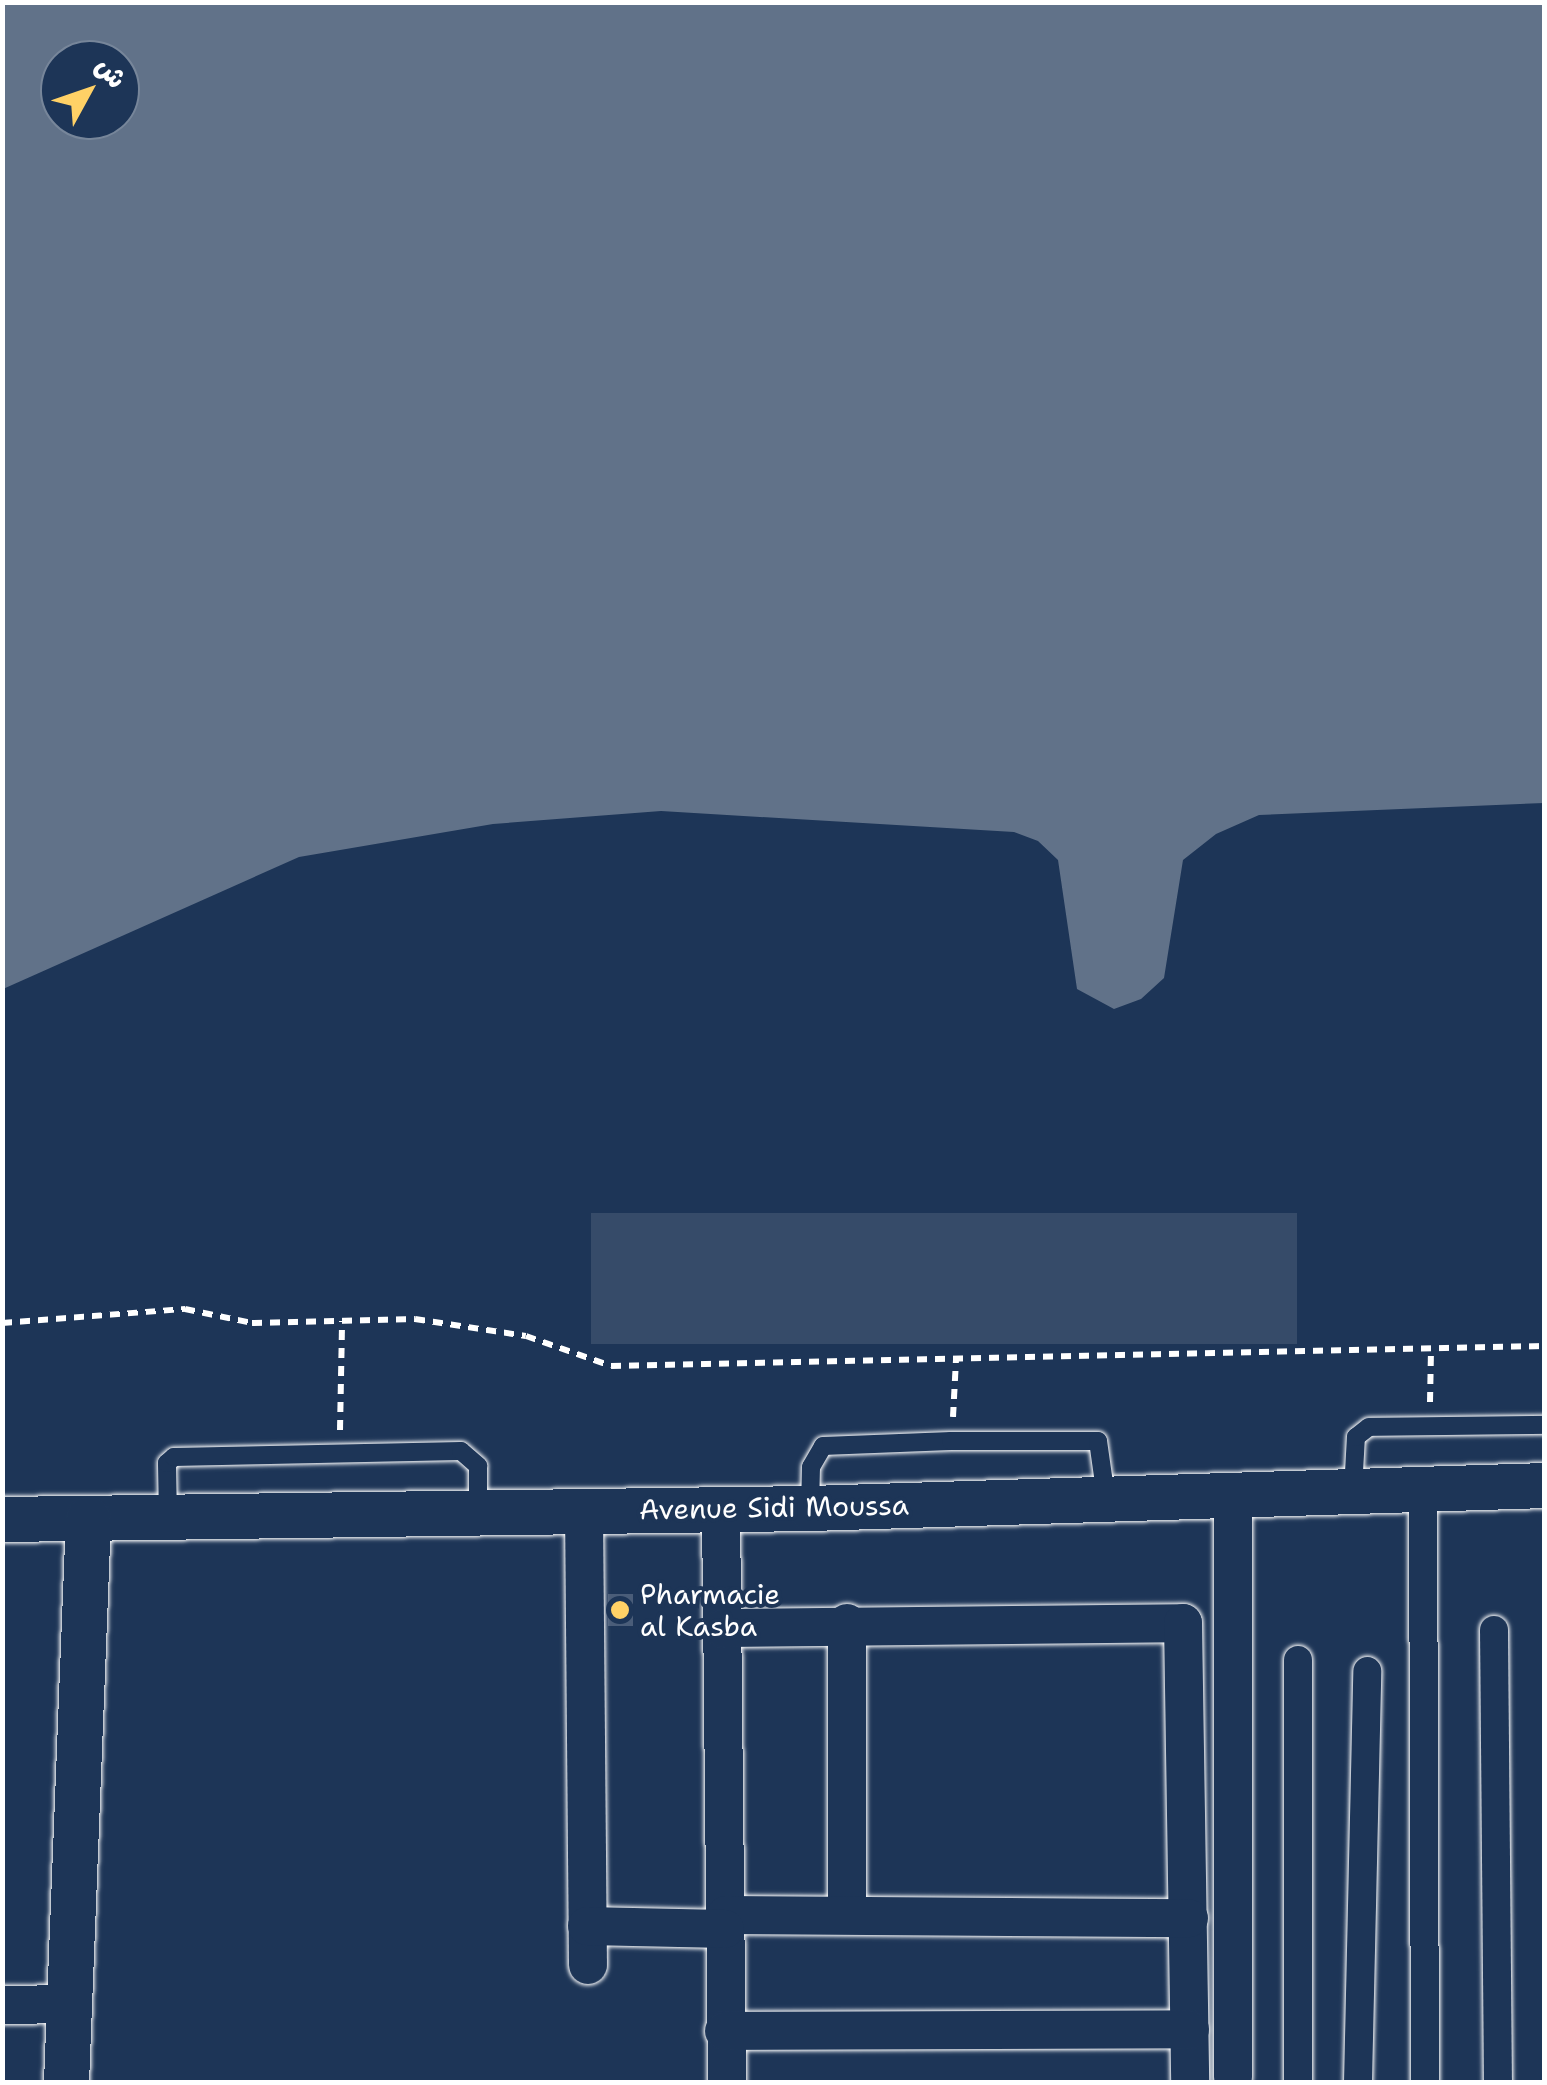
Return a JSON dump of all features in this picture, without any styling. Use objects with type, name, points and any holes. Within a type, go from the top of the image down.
[{"type":"street","name":"Avenue Sidi Moussa","points":[[2,1518],[810,1508],[1544,1485]]},
{"type":"street","points":[[1423,1490],[1425,2082]]},
{"type":"street","points":[[1232,2077],[1233,1492]]},
{"type":"street","points":[[721,1509],[726,2082]]},
{"type":"street","points":[[584,1510],[588,1965]]},
{"type":"street","points":[[66,2082],[88,1518]]},
{"type":"street","points":[[722,1628],[847,1623],[1183,1622],[1190,2082]]},
{"type":"street","points":[[847,1623],[847,1914]]},
{"type":"street","points":[[1494,1630],[1498,2082]]},
{"type":"street","points":[[1298,1660],[1298,2082]]},
{"type":"street","points":[[1358,2082],[1367,1672]]},
{"type":"street","points":[[587,1926],[847,1914],[1189,1918]]},
{"type":"street","points":[[2,2004],[71,2004]]},
{"type":"street","points":[[724,2031],[1190,2029]]},
{"type":"lane","points":[[1354,1490],[1356,1437],[1369,1428],[1544,1425]]},
{"type":"lane","points":[[810,1508],[811,1467],[822,1446],[951,1441],[1098,1441],[1106,1497]]},
{"type":"lane","points":[[168,1517],[167,1464],[174,1456],[461,1451],[478,1466],[478,1512]]},
{"type":"path","points":[[2,1323],[185,1309],[252,1323],[415,1319],[526,1336],[610,1366],[1544,1346]]},
{"type":"path","points":[[339,1453],[342,1321]]},
{"type":"path","points":[[1430,1427],[1431,1348]]},
{"type":"path","points":[[951,1441],[956,1359]]},
{"type":"shaded area","points":[[2,3],[1544,3],[1544,803],[1259,815],[1216,834],[1183,860],[1164,978],[1141,999],[1114,1009],[1077,989],[1058,860],[1038,841],[1014,832],[661,811],[493,824],[299,857],[3,989]]},
{"type":"shaded area","points":[[591,1213],[1297,1213],[1297,1344],[591,1344]]},
{"type":"building","name":"Pharmacie al Kasba","points":[[608,1594],[633,1594],[633,1626],[608,1626]]},
{"type":"place","name":"Pharmacie al Kasba","points":[[620,1610]]}]
